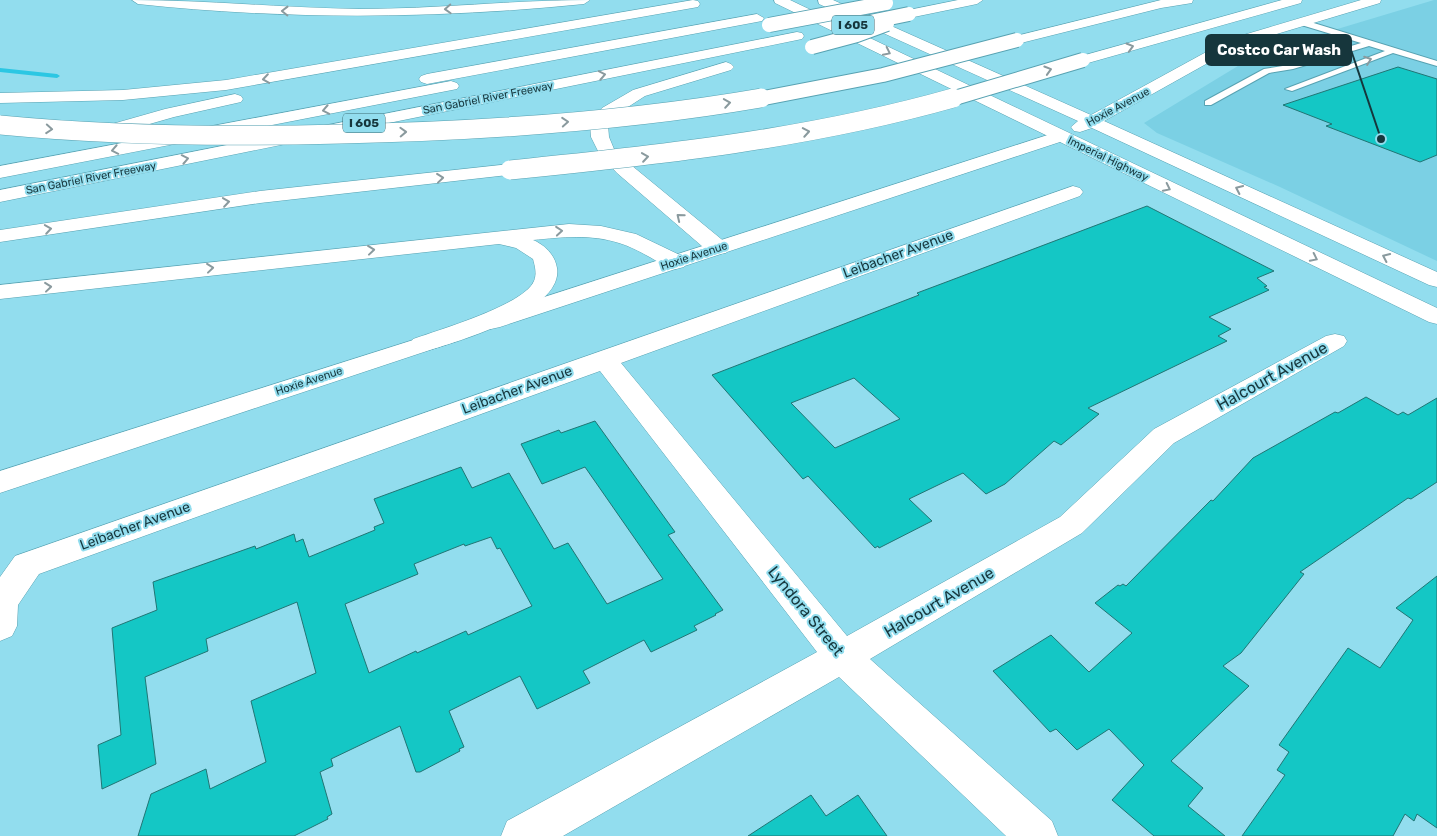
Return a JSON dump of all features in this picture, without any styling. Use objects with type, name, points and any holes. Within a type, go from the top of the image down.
[{"type":"main road","points":[[138,0],[216,7],[342,12],[480,8],[584,0]]},
{"type":"main road","name":"Imperial Highway","points":[[780,0],[1437,317]]},
{"type":"main road","name":"Imperial Highway","points":[[822,0],[1435,277]]},
{"type":"main road","name":"I 605","points":[[0,158],[769,24],[854,0]]},
{"type":"main road","name":"San Gabriel River Freeway","points":[[0,196],[735,57],[797,36],[916,10],[977,0]]},
{"type":"main road","points":[[0,125],[118,134],[225,136],[462,130],[584,120],[693,108],[804,91],[882,76],[1166,2],[1187,0]]},
{"type":"main road","points":[[0,236],[260,197],[632,158],[778,138],[906,111],[1296,0]]},
{"type":"main road","name":"Hoxie Avenue","points":[[0,482],[1060,136],[1093,122],[1235,42],[1375,0]]},
{"type":"main road","points":[[0,98],[123,94],[226,84],[701,3],[171,113],[44,150]]},
{"type":"main road","points":[[0,172],[769,24],[894,3],[916,10]]},
{"type":"main road","points":[[785,54],[858,35],[916,10]]},
{"type":"main road","points":[[718,248],[624,170],[606,150],[600,137],[599,125],[608,112],[639,93],[735,57],[738,37],[769,24]]},
{"type":"main road","name":"Leibacher Avenue","points":[[0,626],[1,602],[27,565],[1072,192]]},
{"type":"main road","points":[[0,292],[569,230],[601,232],[628,239],[676,262]]},
{"type":"main road","points":[[422,344],[508,312],[532,298],[544,285],[547,274],[546,262],[536,251],[520,242],[493,237]]},
{"type":"main road","name":"Halcourt Avenue","points":[[522,836],[842,657],[1071,525],[1164,436],[1335,341]]},
{"type":"main road","name":"Lyndora Street","points":[[604,358],[842,657],[1037,836]]},
{"type":"lane","points":[[1301,22],[1437,64]]},
{"type":"lane","points":[[1208,103],[1267,71],[1306,62],[1370,43]]},
{"type":"lane","points":[[1290,89],[1394,50]]},
{"type":"lane","points":[[1306,62],[1335,72]]},
{"type":"shaded area","points":[[1437,0],[1437,261],[1280,187],[1157,133],[1144,123],[1261,52]]},
{"type":"building","points":[[1398,67],[1437,79],[1437,155],[1420,162],[1326,126],[1332,124],[1283,105]]},
{"type":"building","points":[[1147,206],[1274,271],[1257,278],[1269,290],[1209,317],[1231,329],[1218,336],[1227,341],[1088,408],[1099,414],[1061,445],[1054,441],[1005,484],[986,494],[963,473],[909,499],[932,521],[879,548],[878,546],[875,548],[808,476],[803,479],[712,375],[919,295],[917,293]],"holes":[[[854,378],[900,419],[835,448],[791,403]]]},
{"type":"building","points":[[1366,397],[1398,415],[1403,412],[1408,415],[1437,398],[1437,482],[1411,499],[1408,498],[1300,572],[1304,574],[1241,653],[1223,666],[1249,686],[1171,761],[1203,788],[1188,806],[1225,836],[1154,836],[1112,800],[1144,765],[1109,729],[1077,750],[1056,729],[1050,732],[993,671],[1051,635],[1089,672],[1132,633],[1095,603],[1118,585],[1123,584],[1126,586],[1211,500],[1213,501],[1253,458],[1335,412],[1338,413]]},
{"type":"building","points":[[595,421],[675,532],[668,535],[723,610],[694,626],[697,630],[651,652],[644,640],[583,671],[590,683],[537,709],[520,676],[449,711],[464,747],[459,749],[460,751],[420,772],[416,772],[400,726],[331,759],[333,766],[320,772],[332,814],[327,817],[328,819],[294,836],[138,836],[151,794],[206,769],[210,789],[266,762],[251,701],[316,673],[297,602],[206,639],[208,651],[145,677],[156,764],[102,789],[98,745],[121,735],[112,628],[157,610],[153,582],[255,546],[256,549],[294,534],[296,542],[303,539],[309,557],[375,530],[374,527],[384,523],[374,499],[461,467],[472,488],[509,473],[554,549],[568,543],[607,604],[663,579],[585,467],[542,484],[521,444],[559,430],[561,433]],"holes":[[[491,537],[497,549],[500,548],[532,606],[468,635],[466,631],[417,653],[416,651],[369,673],[345,604],[418,574],[414,564],[464,544],[465,546]]]},
{"type":"building","points":[[1437,576],[1437,828],[1417,814],[1414,821],[1405,814],[1393,836],[1242,836],[1285,775],[1277,770],[1289,752],[1279,745],[1348,648],[1380,668],[1413,620],[1396,608]]},
{"type":"building","points":[[811,795],[826,816],[858,795],[887,836],[748,836]]},
{"type":"waterway","points":[[0,70],[57,76]]},
{"type":"place","name":"Costco Car Wash","points":[[1381,139]]}]
